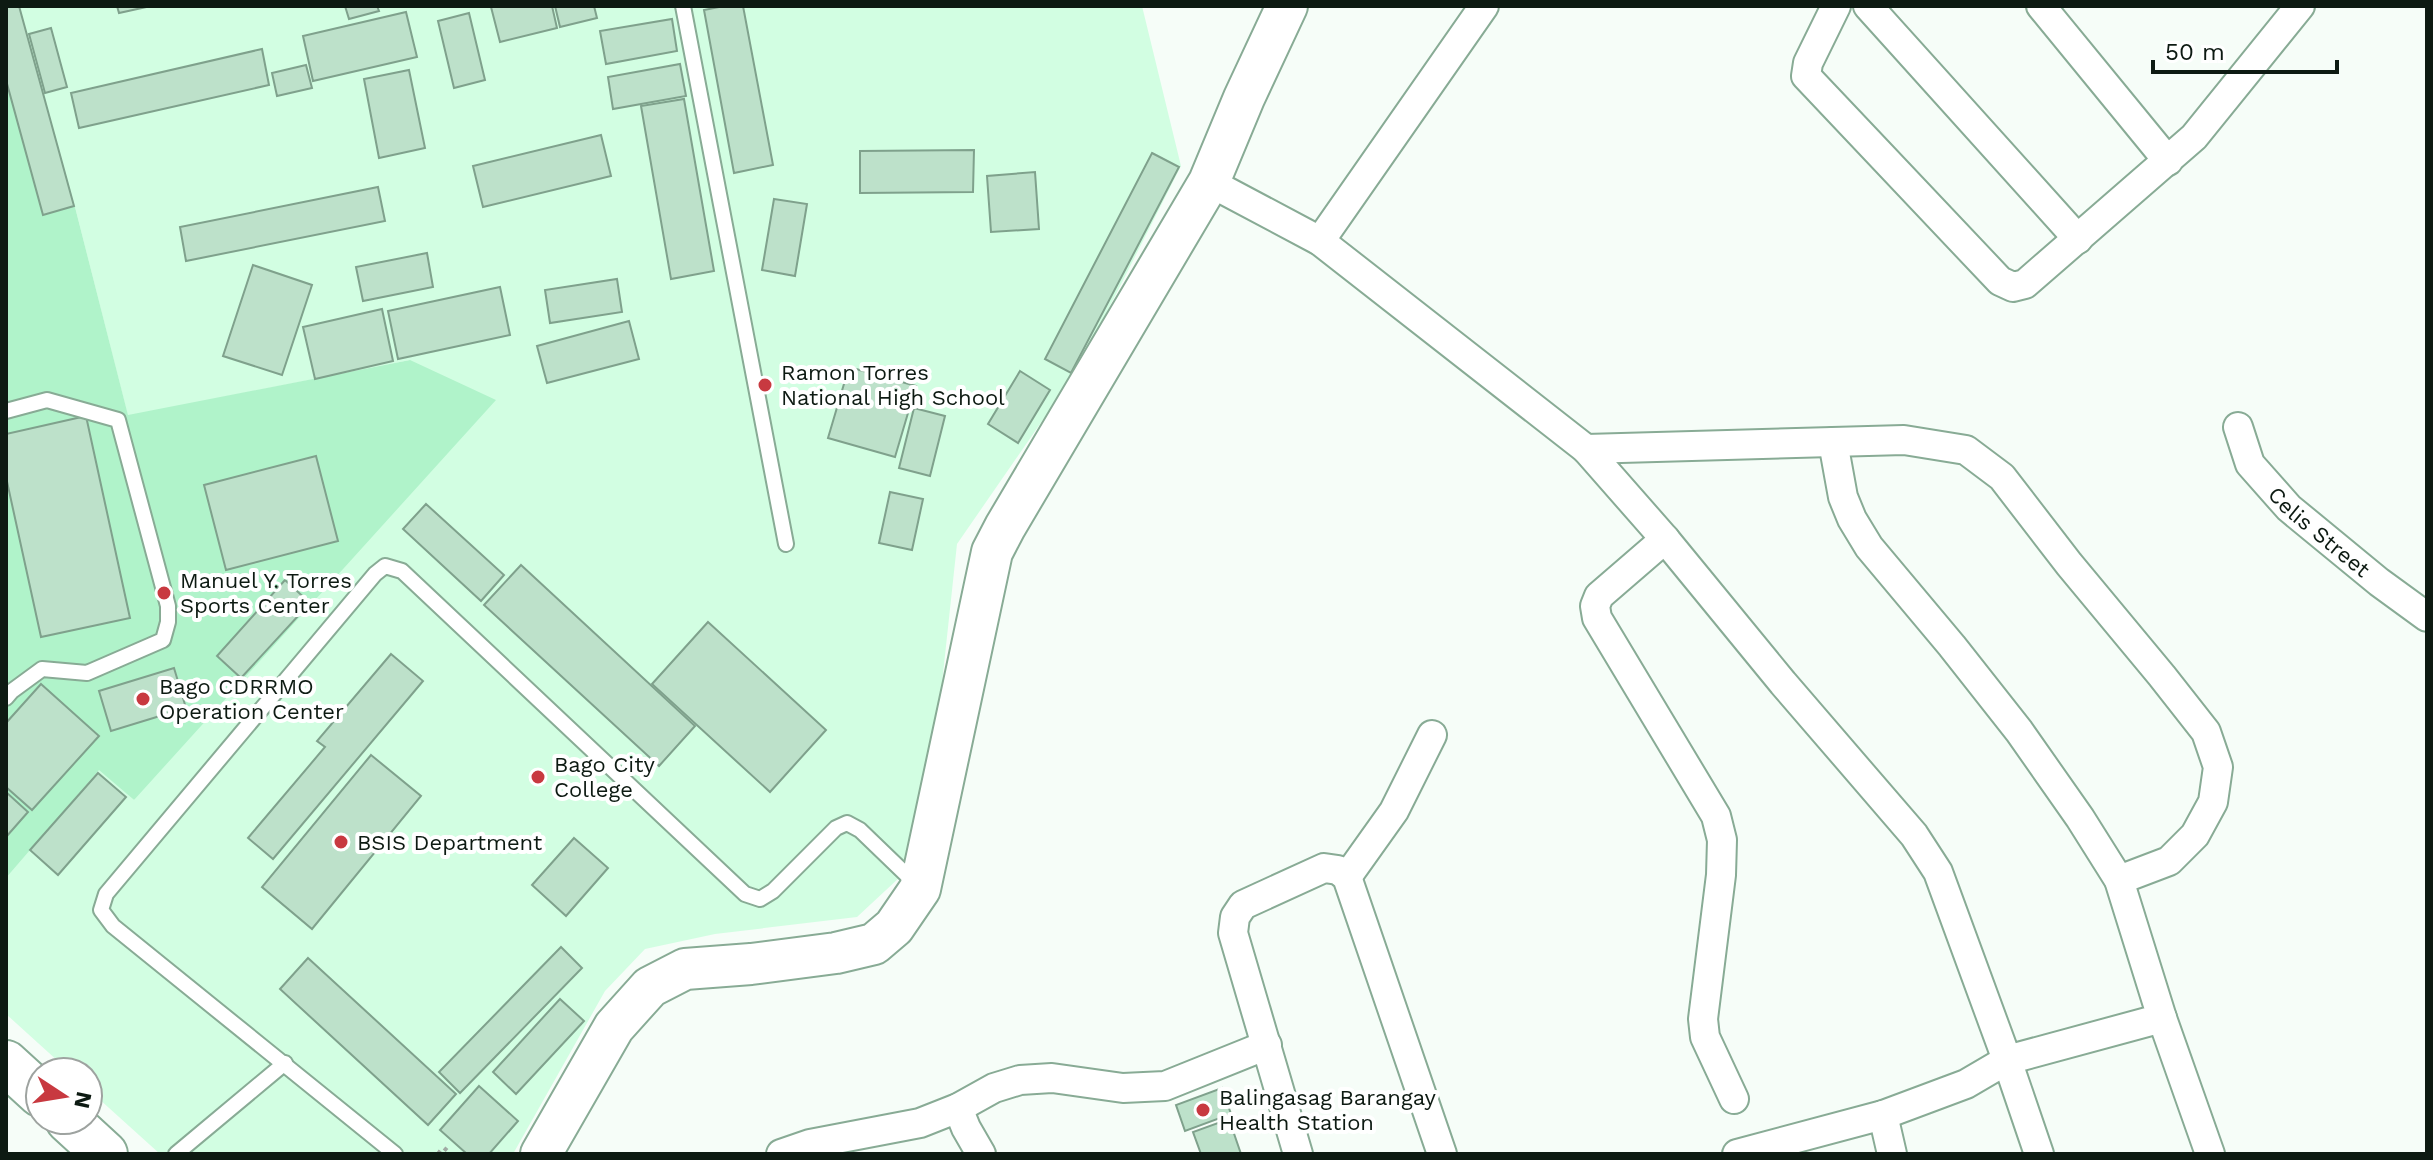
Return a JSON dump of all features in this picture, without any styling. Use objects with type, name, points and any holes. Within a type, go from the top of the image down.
[{"type":"highway","points":[[6,1063],[24,1079]]},
{"type":"highway","points":[[85,1136],[105,1154]]},
{"type":"street","points":[[548,1151],[614,1027],[650,987],[685,969],[836,953],[874,944],[894,927],[920,889],[992,552],[1209,182],[1287,6]]},
{"type":"street","points":[[1320,241],[1484,6]]},
{"type":"street","points":[[1836,6],[1808,63],[1806,76],[2000,281],[2013,287],[2025,284],[2168,161],[2209,121],[2300,6]]},
{"type":"street","points":[[1868,6],[2078,239]]},
{"type":"street","points":[[2041,6],[2168,161]]},
{"type":"street","points":[[1209,182],[1320,241],[1586,449],[1665,539],[1914,835],[1938,872],[2039,1154]]},
{"type":"street","name":"Celis Street","points":[[2238,427],[2250,464],[2289,508],[2427,617]]},
{"type":"street","points":[[1586,449],[1904,440],[1966,450],[2002,477],[2206,732],[2218,767],[2213,802],[2195,835],[2169,861],[2119,880]]},
{"type":"street","points":[[1833,442],[1843,497],[1869,547],[2019,731],[2119,880],[2162,1018],[2210,1154]]},
{"type":"street","points":[[1665,539],[1599,596],[1595,606],[1597,618],[1716,816],[1722,840],[1721,875],[1703,1019],[1705,1037],[1734,1099]]},
{"type":"street","points":[[1347,877],[1394,811],[1432,735]]},
{"type":"street","points":[[1298,1154],[1233,933],[1235,917],[1243,905],[1324,868],[1338,870],[1347,877],[1442,1154]]},
{"type":"street","points":[[1737,1154],[1883,1115],[1966,1084],[2007,1060],[2162,1018]]},
{"type":"street","points":[[781,1154],[810,1144],[920,1123],[958,1108],[994,1088],[1020,1080],[1052,1078],[1123,1088],[1165,1086],[1267,1045]]},
{"type":"street","points":[[958,1108],[981,1154]]},
{"type":"street","points":[[1883,1115],[1892,1154]]},
{"type":"lane","points":[[683,6],[786,544]]},
{"type":"lane","points":[[6,411],[47,400],[118,420],[168,606],[168,622],[163,640],[87,673],[42,669],[6,698]]},
{"type":"lane","points":[[395,1154],[113,926],[101,910],[106,894],[375,574],[385,566],[402,571],[745,894],[760,899],[773,891],[836,828],[847,823],[860,830],[920,889]]},
{"type":"lane","points":[[176,1154],[285,1063]]},
{"type":"path","points":[[438,1154],[443,1147],[451,1154]]},
{"type":"shaded area","name":"Manuel Y. Torres Sports Center","points":[[6,6],[19,6],[128,415],[410,360],[496,400],[134,800],[99,770],[6,878]]},
{"type":"shaded area","points":[[19,6],[1142,6],[1181,166],[1078,369],[957,544],[931,785],[914,864],[857,917],[715,934],[645,949],[605,991],[513,1154],[160,1154],[104,1103],[104,1056],[52,1056],[6,1014],[6,878],[99,769],[134,800],[410,360],[128,416],[75,207]]},
{"type":"building","points":[[6,6],[19,6],[74,206],[43,215],[6,80]]},
{"type":"building","points":[[117,6],[151,6],[119,13]]},
{"type":"building","points":[[345,6],[377,6],[379,11],[349,19]]},
{"type":"building","points":[[552,6],[557,28],[500,42],[491,7]]},
{"type":"building","points":[[555,6],[594,6],[597,18],[560,27]]},
{"type":"building","points":[[743,6],[773,165],[734,173],[704,10]]},
{"type":"building","points":[[406,12],[417,57],[313,81],[303,36]]},
{"type":"building","points":[[469,13],[485,80],[454,88],[438,21]]},
{"type":"building","points":[[672,19],[677,51],[606,64],[600,31]]},
{"type":"building","points":[[51,28],[67,87],[45,93],[29,34]]},
{"type":"building","points":[[262,49],[269,85],[79,128],[71,93]]},
{"type":"building","points":[[680,64],[686,96],[613,109],[608,77]]},
{"type":"building","points":[[306,65],[312,88],[277,96],[272,73]]},
{"type":"building","points":[[409,70],[425,148],[379,158],[364,79]]},
{"type":"building","points":[[684,99],[714,271],[671,279],[641,106]]},
{"type":"building","points":[[601,135],[611,176],[483,207],[473,166]]},
{"type":"building","points":[[974,150],[973,192],[860,193],[860,151]]},
{"type":"building","points":[[1152,153],[1179,167],[1071,373],[1045,359]]},
{"type":"building","points":[[1035,172],[1039,229],[991,232],[987,176]]},
{"type":"building","points":[[378,187],[385,221],[186,261],[180,227]]},
{"type":"building","points":[[774,199],[807,204],[795,276],[762,270]]},
{"type":"building","points":[[427,253],[433,287],[363,301],[356,267]]},
{"type":"building","points":[[253,265],[312,285],[282,375],[223,356]]},
{"type":"building","points":[[617,279],[622,312],[550,323],[545,290]]},
{"type":"building","points":[[500,287],[510,335],[398,359],[388,311]]},
{"type":"building","points":[[382,309],[393,361],[315,379],[303,327]]},
{"type":"building","points":[[629,321],[639,359],[547,383],[537,346]]},
{"type":"building","points":[[849,367],[916,386],[895,457],[828,438]]},
{"type":"building","points":[[1020,371],[1050,390],[1018,443],[988,424]]},
{"type":"building","points":[[914,408],[945,416],[930,476],[899,468]]},
{"type":"building","points":[[86,416],[130,618],[41,637],[6,477],[6,434]]},
{"type":"building","points":[[316,456],[338,541],[226,570],[204,485]]},
{"type":"building","points":[[890,492],[923,499],[912,550],[879,543]]},
{"type":"building","points":[[426,504],[504,575],[481,601],[403,529]]},
{"type":"building","points":[[521,565],[695,726],[659,766],[484,605]]},
{"type":"building","points":[[285,580],[310,603],[241,678],[217,656]]},
{"type":"building","points":[[708,622],[826,730],[770,792],[652,684]]},
{"type":"building","points":[[391,654],[423,681],[273,859],[248,838],[325,747],[317,741]]},
{"type":"building","name":"Bago CDRRMO Operation Center","points":[[174,668],[186,708],[111,731],[99,691]]},
{"type":"building","points":[[41,684],[99,736],[32,810],[6,787],[6,723]]},
{"type":"building","name":"BSIS Department","points":[[371,755],[421,796],[312,929],[262,887]]},
{"type":"building","points":[[98,773],[126,797],[58,875],[30,850]]},
{"type":"building","points":[[6,792],[28,812],[6,837]]},
{"type":"building","points":[[574,838],[608,868],[566,916],[532,885]]},
{"type":"building","points":[[561,947],[582,968],[460,1093],[439,1072]]},
{"type":"building","points":[[308,958],[456,1094],[428,1125],[280,989]]},
{"type":"building","points":[[560,999],[584,1021],[516,1094],[493,1072]]},
{"type":"building","points":[[479,1086],[518,1121],[489,1154],[467,1154],[440,1130]]},
{"type":"building","name":"Balingasag Barangay Health Station","points":[[1222,1088],[1231,1114],[1185,1131],[1176,1105]]},
{"type":"building","points":[[1229,1119],[1241,1154],[1201,1154],[1193,1132]]},
{"type":"place","name":"Ramon Torres National High School","points":[[765,385]]},
{"type":"place","name":"Manuel Y. Torres Sports Center","points":[[164,593]]},
{"type":"place","name":"Bago CDRRMO Operation Center","points":[[143,699]]},
{"type":"place","name":"Bago City College","points":[[538,777]]},
{"type":"place","name":"BSIS Department","points":[[341,842]]},
{"type":"place","name":"Balingasag Barangay Health Station","points":[[1203,1110]]}]
